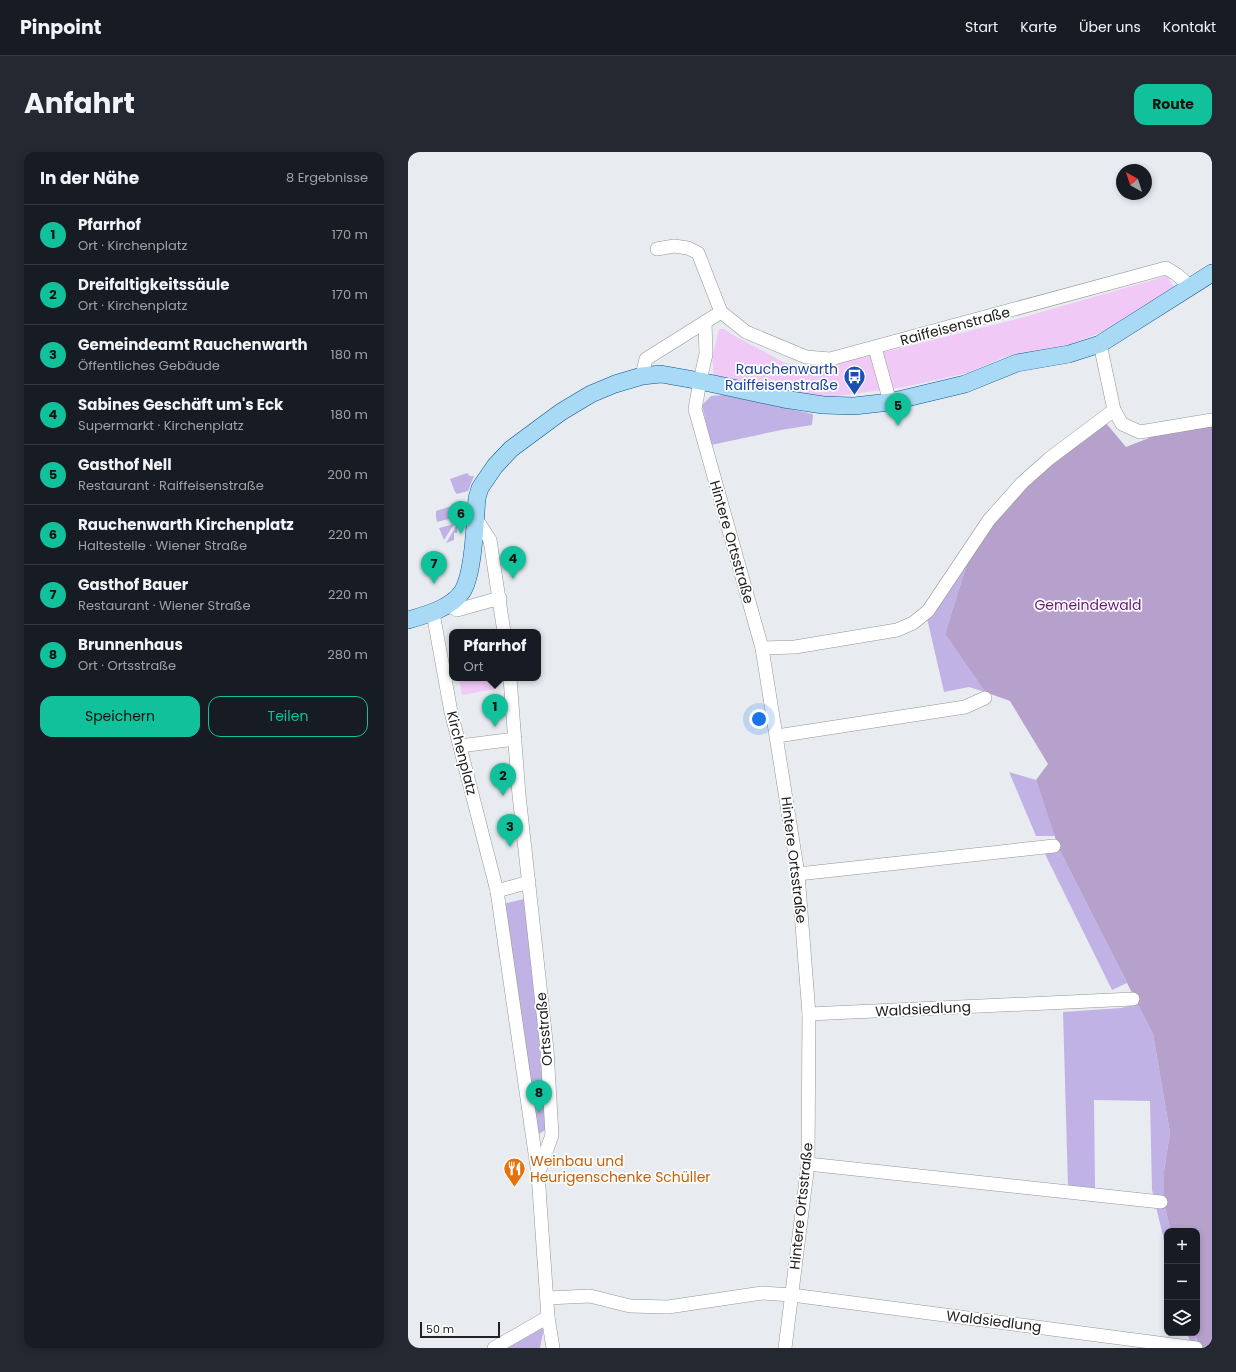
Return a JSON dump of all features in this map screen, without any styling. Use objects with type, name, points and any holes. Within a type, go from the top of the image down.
[{"type":"main road","points":[[408,620],[433,613],[448,604],[462,592],[469,575],[477,498],[480,488],[495,466],[512,449],[561,412],[591,394],[615,384],[642,376],[661,374],[823,406],[854,406],[890,402],[965,384],[1017,363],[1069,354],[1100,344],[1212,273]]},
{"type":"street","points":[[642,376],[646,359],[721,312],[698,253],[688,248],[674,246],[656,249]]},
{"type":"street","name":"Raiffeisenstraße","points":[[721,312],[746,332],[806,357],[830,359],[1166,268],[1190,286]]},
{"type":"street","name":"Hintere Ortsstraße","points":[[704,322],[706,354],[695,410],[762,648],[798,874],[809,1014],[808,1164],[785,1348]]},
{"type":"street","points":[[1100,344],[1114,410],[1122,424],[1140,432],[1212,420]]},
{"type":"street","points":[[875,348],[890,402]]},
{"type":"street","points":[[762,648],[795,647],[858,637],[897,630],[913,623],[928,611],[989,520],[1023,482],[1050,458],[1114,410]]},
{"type":"street","points":[[475,516],[490,540],[504,629]]},
{"type":"street","points":[[448,604],[458,610],[500,598]]},
{"type":"street","name":"Kirchenplatz","points":[[433,613],[451,712],[497,891]]},
{"type":"street","points":[[497,891],[529,882],[519,796],[510,681]]},
{"type":"street","points":[[776,736],[965,707],[985,698]]},
{"type":"street","points":[[460,746],[515,738]]},
{"type":"street","points":[[798,874],[1054,846]]},
{"type":"street","name":"Ortsstraße","points":[[529,882],[547,1050],[552,1136],[538,1174]]},
{"type":"street","name":"Ortsstraße","points":[[497,891],[538,1174],[548,1317],[553,1348]]},
{"type":"street","name":"Waldsiedlung","points":[[809,1014],[1133,999]]},
{"type":"street","points":[[808,1164],[1161,1202]]},
{"type":"street","name":"Waldsiedlung","points":[[547,1298],[590,1296],[630,1306],[668,1307],[762,1293],[792,1295],[1196,1348]]},
{"type":"street","points":[[494,1348],[548,1317]]},
{"type":"shaded area","points":[[1167,276],[1174,287],[1113,328],[1065,346],[1005,357],[967,373],[905,387],[815,399],[714,376],[712,357],[719,329],[724,329],[785,363],[824,367],[1013,320]]},
{"type":"shaded area","points":[[724,395],[813,414],[812,425],[711,445],[702,405],[711,396]]},
{"type":"shaded area","points":[[467,473],[470,476],[474,476],[468,491],[457,494],[450,479]]},
{"type":"shaded area","points":[[458,504],[463,508],[460,516],[437,522],[436,511]]},
{"type":"shaded area","points":[[458,523],[457,533],[454,533],[454,540],[446,543]]},
{"type":"shaded area","points":[[454,524],[444,540],[439,528]]},
{"type":"shaded area","points":[[970,554],[945,634],[985,692],[969,687],[944,692],[927,618]]},
{"type":"shaded area","points":[[460,681],[494,681],[495,689],[462,695]]},
{"type":"shaded area","points":[[1009,772],[1036,780],[1055,836],[1036,836]]},
{"type":"shaded area","points":[[1059,849],[1127,983],[1112,990],[1045,854]]},
{"type":"shaded area","points":[[524,899],[528,920],[545,1099],[545,1130],[539,1134],[536,1131],[503,904]]},
{"type":"shaded area","points":[[1138,1004],[1153,1034],[1170,1133],[1164,1171],[1164,1204],[1170,1228],[1164,1228],[1164,1240],[1152,1190],[1150,1101],[1094,1100],[1095,1188],[1068,1186],[1063,1012],[1121,1008]]},
{"type":"shaded area","points":[[542,1326],[544,1328],[540,1348],[504,1348]]},
{"type":"shaded area","points":[[1188,1336],[1196,1336],[1198,1346],[1192,1348]]},
{"type":"green space","name":"Gemeindewald","points":[[1105,422],[1126,447],[1154,436],[1212,423],[1212,1348],[1199,1348],[1196,1336],[1200,1336],[1200,1228],[1170,1228],[1164,1204],[1164,1171],[1170,1133],[1153,1034],[1059,849],[1036,780],[1048,764],[1010,701],[985,692],[945,634],[970,554],[1011,501],[1055,459]]},
{"type":"place","name":"Rauchenwarth Raiffeisenstraße","points":[[854,396]]},
{"type":"place","name":"Gasthof Nell","points":[[898,426]]},
{"type":"place","name":"Rauchenwarth Kirchenplatz","points":[[461,534]]},
{"type":"place","name":"Sabines Geschäft um's Eck","points":[[513,579]]},
{"type":"place","name":"Gasthof Bauer","points":[[434,584]]},
{"type":"place","name":"Pfarrhof","points":[[495,727]]},
{"type":"place","name":"Dreifaltigkeitssäule","points":[[503,796]]},
{"type":"place","name":"Gemeindeamt Rauchenwarth","points":[[510,847]]},
{"type":"place","name":"Brunnenhaus","points":[[539,1113]]},
{"type":"place","name":"Weinbau und Heurigenschenke Schüller","points":[[514,1188]]}]
